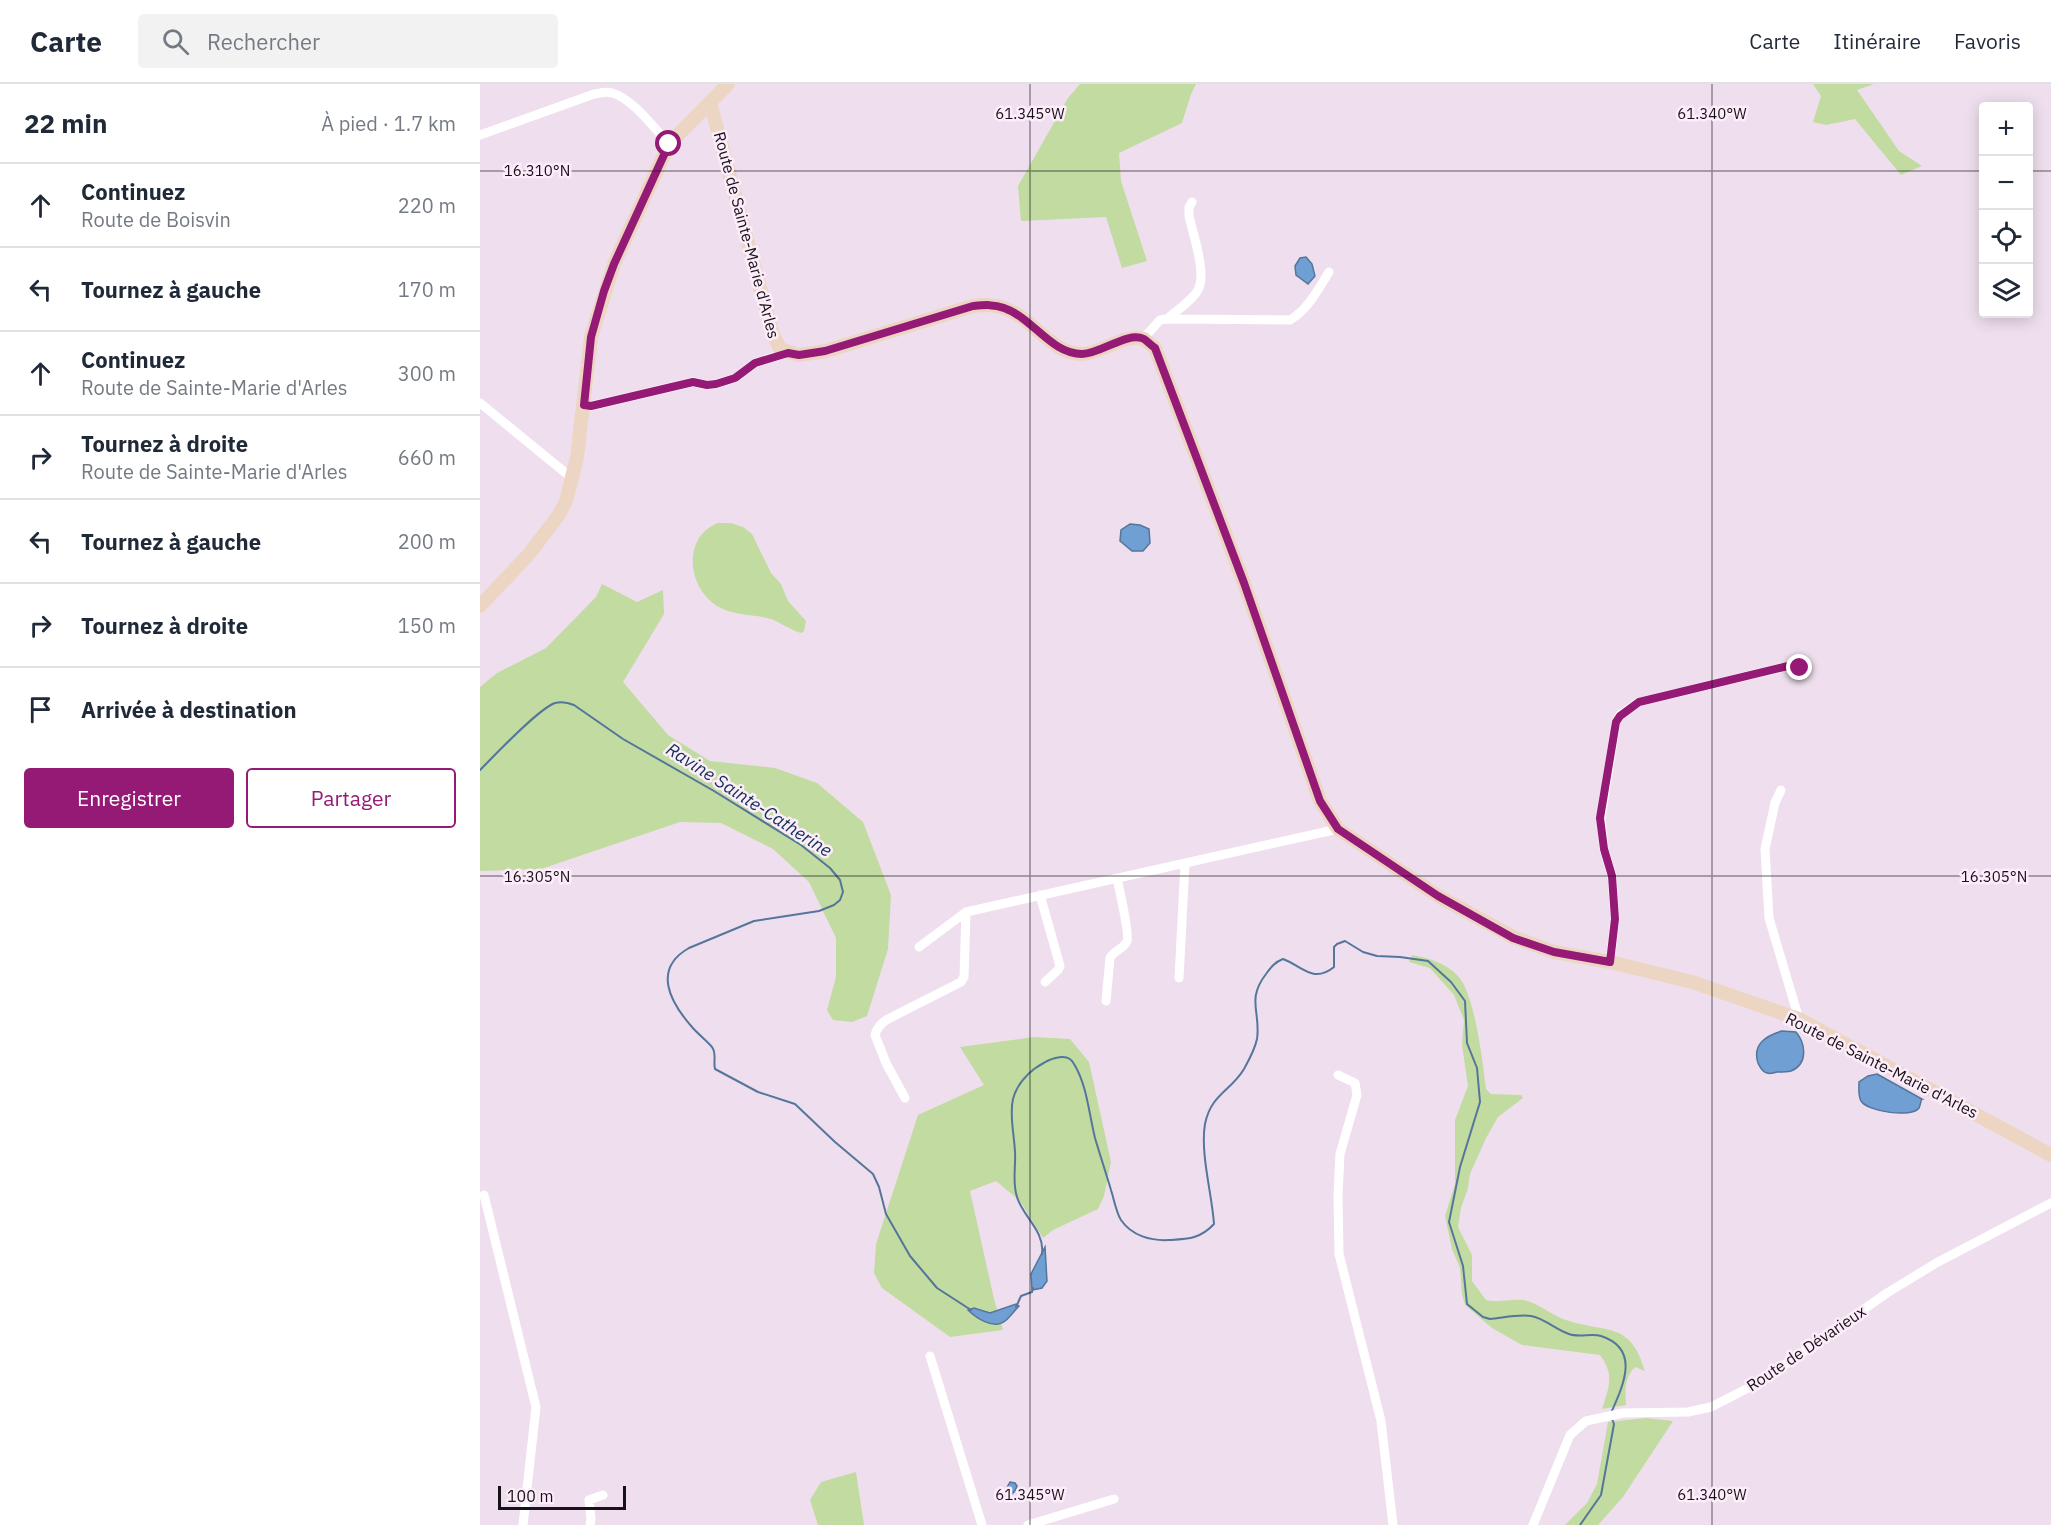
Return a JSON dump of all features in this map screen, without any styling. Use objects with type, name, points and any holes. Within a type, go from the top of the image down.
[{"type":"main road","points":[[480,606],[529,554],[558,516],[566,501],[578,458],[591,337],[614,264],[669,144],[728,84]]},
{"type":"main road","name":"Route de Sainte-Marie d'Arles","points":[[710,102],[772,332],[780,349],[799,355],[825,351],[973,306],[992,305],[1014,313],[1065,351],[1082,354],[1098,351],[1125,339],[1143,339],[1155,348],[1244,583],[1320,801],[1338,829],[1438,896],[1513,938],[1554,952],[1610,962],[1692,982],[1799,1019],[2051,1155]]},
{"type":"street","points":[[480,135],[605,92],[620,96],[629,102],[669,144]]},
{"type":"street","points":[[1167,319],[1197,292],[1200,285],[1201,270],[1189,216],[1189,207],[1192,202]]},
{"type":"street","points":[[1143,339],[1160,320],[1167,319],[1290,320],[1308,304],[1329,272]]},
{"type":"street","points":[[584,405],[591,406],[693,382],[716,384],[735,378],[755,363],[788,353]]},
{"type":"street","points":[[480,403],[573,479]]},
{"type":"street","points":[[1610,962],[1615,919],[1612,876],[1604,849],[1600,818],[1616,722],[1620,716],[1639,702],[1788,666],[1800,668]]},
{"type":"street","points":[[1781,790],[1775,803],[1765,849],[1769,918],[1799,1019]]},
{"type":"street","points":[[919,947],[966,912],[1338,829]]},
{"type":"street","points":[[1179,978],[1185,863]]},
{"type":"street","points":[[1106,1001],[1110,958],[1113,953],[1123,947],[1128,937],[1117,878]]},
{"type":"street","points":[[1040,895],[1060,966],[1045,981]]},
{"type":"street","points":[[905,1098],[886,1063],[875,1035],[876,1030],[882,1022],[961,982],[964,977],[966,912]]},
{"type":"street","points":[[1338,1075],[1355,1083],[1357,1095],[1341,1154],[1338,1196],[1339,1254],[1381,1421],[1393,1525]]},
{"type":"street","points":[[484,1195],[536,1407],[523,1525]]},
{"type":"street","name":"Route de Dévarieux","points":[[1533,1525],[1570,1435],[1586,1421],[1623,1413],[1688,1412],[1711,1407],[1760,1382],[1887,1293],[1938,1262],[2051,1203]]},
{"type":"street","points":[[930,1356],[982,1525]]},
{"type":"street","points":[[590,1525],[589,1500],[603,1495]]},
{"type":"street","points":[[1028,1525],[1114,1499]]},
{"type":"green space","points":[[1080,84],[1196,84],[1182,123],[1119,153],[1121,181],[1147,261],[1122,268],[1106,217],[1021,221],[1018,186],[1068,98]]},
{"type":"green space","points":[[1813,84],[1874,84],[1857,90],[1899,151],[1922,166],[1901,175],[1855,119],[1826,125],[1813,122],[1821,96]]},
{"type":"green space","points":[[718,523],[731,523],[743,527],[752,534],[771,573],[781,584],[788,601],[806,621],[804,631],[797,632],[771,619],[730,612],[707,598],[699,587],[695,575],[694,550],[698,539],[706,530]]},
{"type":"green space","points":[[602,584],[637,602],[663,590],[664,614],[623,682],[668,735],[710,761],[775,768],[817,783],[863,822],[891,895],[888,949],[867,1016],[852,1022],[833,1020],[827,1010],[836,977],[836,938],[809,882],[773,849],[721,823],[680,822],[541,869],[480,871],[480,687],[497,673],[546,648],[596,597]]},
{"type":"green space","points":[[1412,955],[1443,964],[1458,976],[1464,985],[1474,1013],[1486,1089],[1491,1094],[1521,1095],[1523,1098],[1498,1117],[1470,1174],[1458,1227],[1472,1255],[1472,1281],[1486,1300],[1523,1300],[1566,1320],[1624,1336],[1632,1343],[1645,1371],[1635,1367],[1631,1371],[1627,1380],[1626,1405],[1602,1409],[1609,1375],[1600,1355],[1522,1345],[1492,1328],[1465,1305],[1460,1268],[1452,1249],[1445,1216],[1455,1184],[1455,1120],[1468,1086],[1462,1045],[1464,1020],[1454,995],[1430,968],[1409,962]]},
{"type":"green space","points":[[1034,1037],[1070,1039],[1089,1062],[1111,1162],[1104,1196],[1098,1209],[1053,1230],[1043,1238],[1020,1201],[996,1181],[970,1191],[1003,1330],[950,1337],[882,1288],[874,1273],[876,1244],[918,1115],[984,1085],[960,1047]]},
{"type":"green space","points":[[1646,1418],[1673,1421],[1623,1497],[1598,1525],[1565,1525],[1587,1503],[1597,1484],[1608,1422]]},
{"type":"green space","points":[[856,1472],[864,1525],[818,1525],[810,1500],[821,1482]]},
{"type":"water","points":[[1306,257],[1312,264],[1315,276],[1308,284],[1296,275],[1295,266],[1300,258]]},
{"type":"water","points":[[1130,524],[1149,529],[1150,543],[1143,551],[1132,551],[1120,541],[1121,530]]},
{"type":"water","points":[[1782,1031],[1796,1032],[1802,1042],[1803,1059],[1797,1068],[1791,1071],[1765,1072],[1758,1063],[1759,1046],[1766,1038]]},
{"type":"water","points":[[1877,1074],[1922,1099],[1919,1108],[1908,1113],[1899,1113],[1881,1111],[1865,1105],[1859,1097],[1859,1082],[1868,1076]]},
{"type":"water","points":[[1045,1247],[1047,1281],[1042,1288],[1032,1290],[1031,1274]]},
{"type":"water","points":[[1016,1304],[1019,1306],[1009,1318],[996,1324],[980,1319],[968,1310],[974,1308],[990,1313]]},
{"type":"water","points":[[1010,1482],[1017,1486],[1015,1491],[1001,1498]]},
{"type":"waterway","name":"Ravine Sainte-Catherine","points":[[480,770],[538,714],[555,703],[569,703],[623,739],[714,791],[801,845],[830,868],[840,880],[843,892],[840,900],[834,905],[819,911],[754,921],[689,948],[678,956],[671,966],[668,986],[684,1017],[712,1047],[715,1069],[758,1092],[795,1104],[873,1174],[886,1214],[910,1256],[937,1288],[971,1310]]},
{"type":"waterway","name":"Ravine Sainte-Catherine","points":[[1042,1254],[1040,1238],[1020,1204],[1014,1180],[1013,1097],[1017,1088],[1034,1069],[1059,1057],[1070,1059],[1073,1063],[1085,1090],[1095,1138],[1116,1209],[1125,1225],[1136,1234],[1155,1240],[1193,1237],[1204,1233],[1214,1224],[1205,1160],[1205,1124],[1212,1106],[1239,1076],[1253,1051],[1258,1030],[1255,999],[1260,983],[1271,967],[1283,959],[1314,974],[1327,972],[1334,967],[1334,947],[1345,941],[1363,952],[1377,956],[1428,961],[1451,982],[1465,1001],[1467,1043],[1477,1068],[1480,1102],[1460,1167],[1449,1222],[1463,1266],[1467,1304],[1483,1317],[1490,1319],[1531,1316],[1569,1334],[1597,1335],[1613,1342],[1621,1350],[1626,1369],[1611,1413]]},
{"type":"waterway","name":"Ravine Sainte-Catherine","points":[[1016,1307],[1021,1296],[1032,1292],[1033,1288]]},
{"type":"waterway","name":"Ravine Sainte-Catherine","points":[[1580,1525],[1601,1495],[1614,1424],[1612,1419]]},
{"type":"route","points":[[669,144],[604,291],[591,337],[584,405],[591,406],[693,382],[716,384],[735,378],[755,363],[788,353],[799,355],[825,351],[973,306],[992,305],[1007,309],[1065,351],[1082,354],[1098,351],[1125,339],[1143,339],[1155,348],[1244,583],[1320,801],[1338,829],[1438,896],[1513,938],[1554,952],[1610,962],[1615,919],[1612,876],[1604,849],[1600,818],[1616,722],[1620,716],[1639,702],[1788,666],[1800,668]]}]
